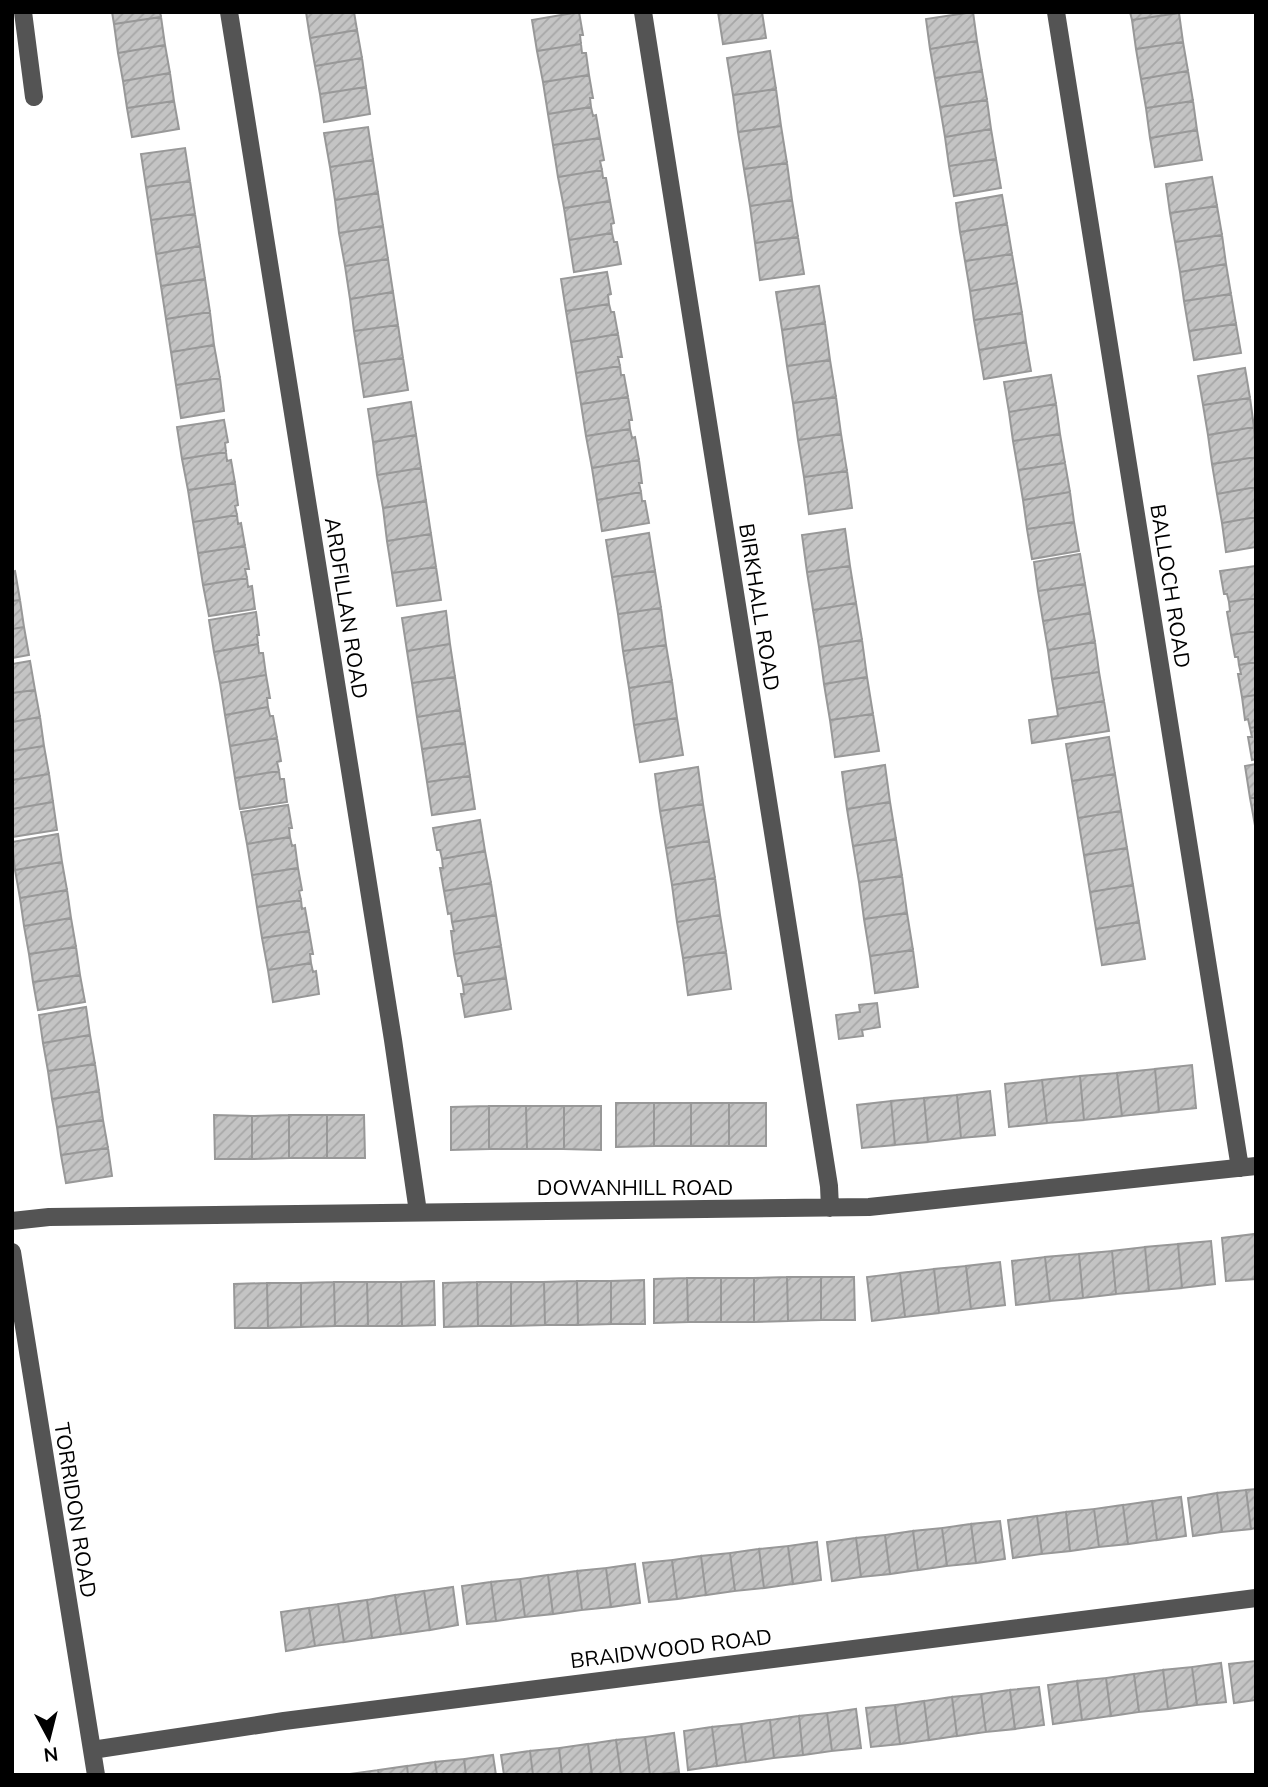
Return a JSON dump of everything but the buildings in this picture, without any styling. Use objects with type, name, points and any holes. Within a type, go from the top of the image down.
[{"type":"street","points":[[23,12],[34,97]]},
{"type":"street","name":"ARDFILLAN ROAD","points":[[229,12],[391,1027],[418,1212]]},
{"type":"street","name":"BIRKHALL ROAD","points":[[643,12],[799,992],[829,1186],[830,1208]]},
{"type":"street","name":"BALLOCH ROAD","points":[[1056,12],[1248,1167]]},
{"type":"street","name":"DOWANHILL ROAD","points":[[12,1221],[50,1217],[870,1207],[1248,1167]]},
{"type":"street","name":"TORRIDON ROAD","points":[[12,1252],[96,1775]]},
{"type":"street","name":"BRAIDWOOD ROAD","points":[[92,1750],[284,1721],[1256,1598]]}]
